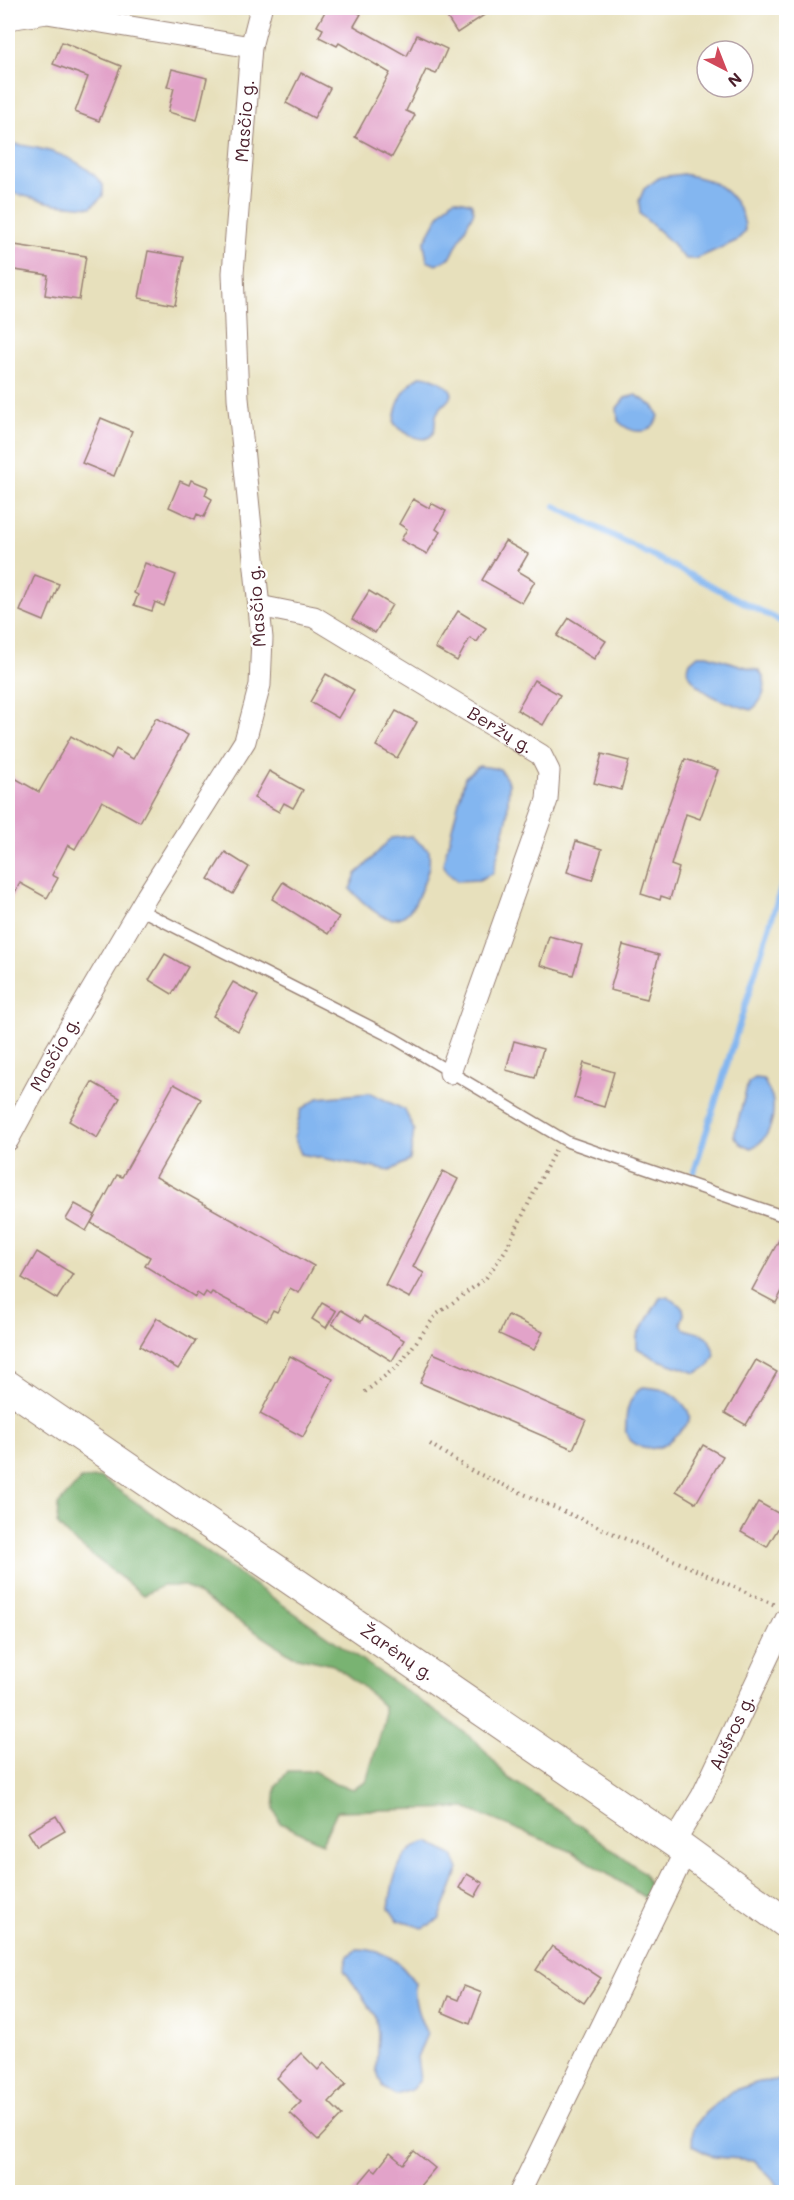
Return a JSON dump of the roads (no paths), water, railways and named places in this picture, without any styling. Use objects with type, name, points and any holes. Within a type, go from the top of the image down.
[{"type":"main road","name":"Žarėnų g.","points":[[8,1386],[680,1846],[786,1923]]},
{"type":"street","name":"Masčio g.","points":[[8,1140],[56,1051],[139,909],[245,741],[260,685],[262,638],[238,398],[233,273],[251,47],[261,8]]},
{"type":"street","points":[[8,20],[47,13],[251,47]]},
{"type":"street","name":"Beržų g.","points":[[259,606],[314,617],[540,755],[549,771],[547,800],[450,1073]]},
{"type":"street","name":"Aušros g.","points":[[520,2193],[680,1846],[781,1612]]},
{"type":"lane","points":[[139,909],[395,1039],[561,1138],[786,1217]]},
{"type":"water","points":[[8,143],[34,147],[60,155],[83,166],[103,185],[103,196],[91,207],[56,204],[8,192]]},
{"type":"water","points":[[683,174],[707,180],[722,188],[734,200],[745,224],[745,232],[736,241],[696,259],[686,259],[640,214],[639,201],[644,189],[660,177]]},
{"type":"water","points":[[454,199],[471,203],[474,211],[451,257],[436,265],[427,261],[424,243],[441,212]]},
{"type":"water","points":[[420,376],[440,382],[451,390],[452,395],[437,413],[434,431],[426,438],[414,437],[394,423],[401,396]]},
{"type":"water","points":[[636,395],[653,406],[659,416],[656,423],[646,430],[635,431],[618,421],[617,408],[625,398]]},
{"type":"water","points":[[698,655],[707,655],[759,671],[765,686],[756,706],[751,710],[723,701],[699,687],[687,671],[690,662]]},
{"type":"water","points":[[479,766],[500,769],[509,783],[507,820],[493,873],[479,880],[457,881],[448,873],[443,864],[465,777]]},
{"type":"water","points":[[411,836],[429,851],[428,872],[413,906],[405,915],[396,919],[387,918],[369,907],[350,889],[356,874],[391,838]]},
{"type":"water","points":[[755,1078],[763,1079],[768,1088],[772,1097],[773,1112],[767,1134],[758,1145],[751,1148],[741,1144],[734,1136],[748,1083]]},
{"type":"water","points":[[371,1093],[405,1110],[414,1130],[410,1160],[390,1171],[301,1154],[294,1137],[301,1110],[318,1098]]},
{"type":"water","points":[[668,1296],[683,1308],[681,1323],[684,1329],[705,1335],[710,1341],[715,1355],[709,1366],[696,1373],[656,1359],[637,1348],[637,1336],[660,1298]]},
{"type":"water","points":[[642,1387],[672,1394],[685,1406],[689,1415],[685,1426],[666,1444],[657,1448],[641,1447],[628,1438],[626,1432],[630,1403]]},
{"type":"water","points":[[429,1842],[453,1856],[459,1869],[439,1920],[423,1928],[397,1920],[389,1908],[398,1867],[410,1851]]},
{"type":"water","points":[[357,1949],[375,1951],[390,1958],[403,1968],[415,1983],[417,2009],[427,2034],[417,2057],[420,2080],[411,2090],[396,2095],[383,2088],[376,2069],[378,2034],[375,2015],[344,1970],[348,1956]]},
{"type":"water","points":[[785,2079],[786,2192],[754,2160],[714,2157],[692,2146],[693,2128],[706,2112],[732,2091],[759,2082]]},
{"type":"waterway","points":[[555,506],[786,624]]},
{"type":"waterway","points":[[694,1172],[786,872]]}]
